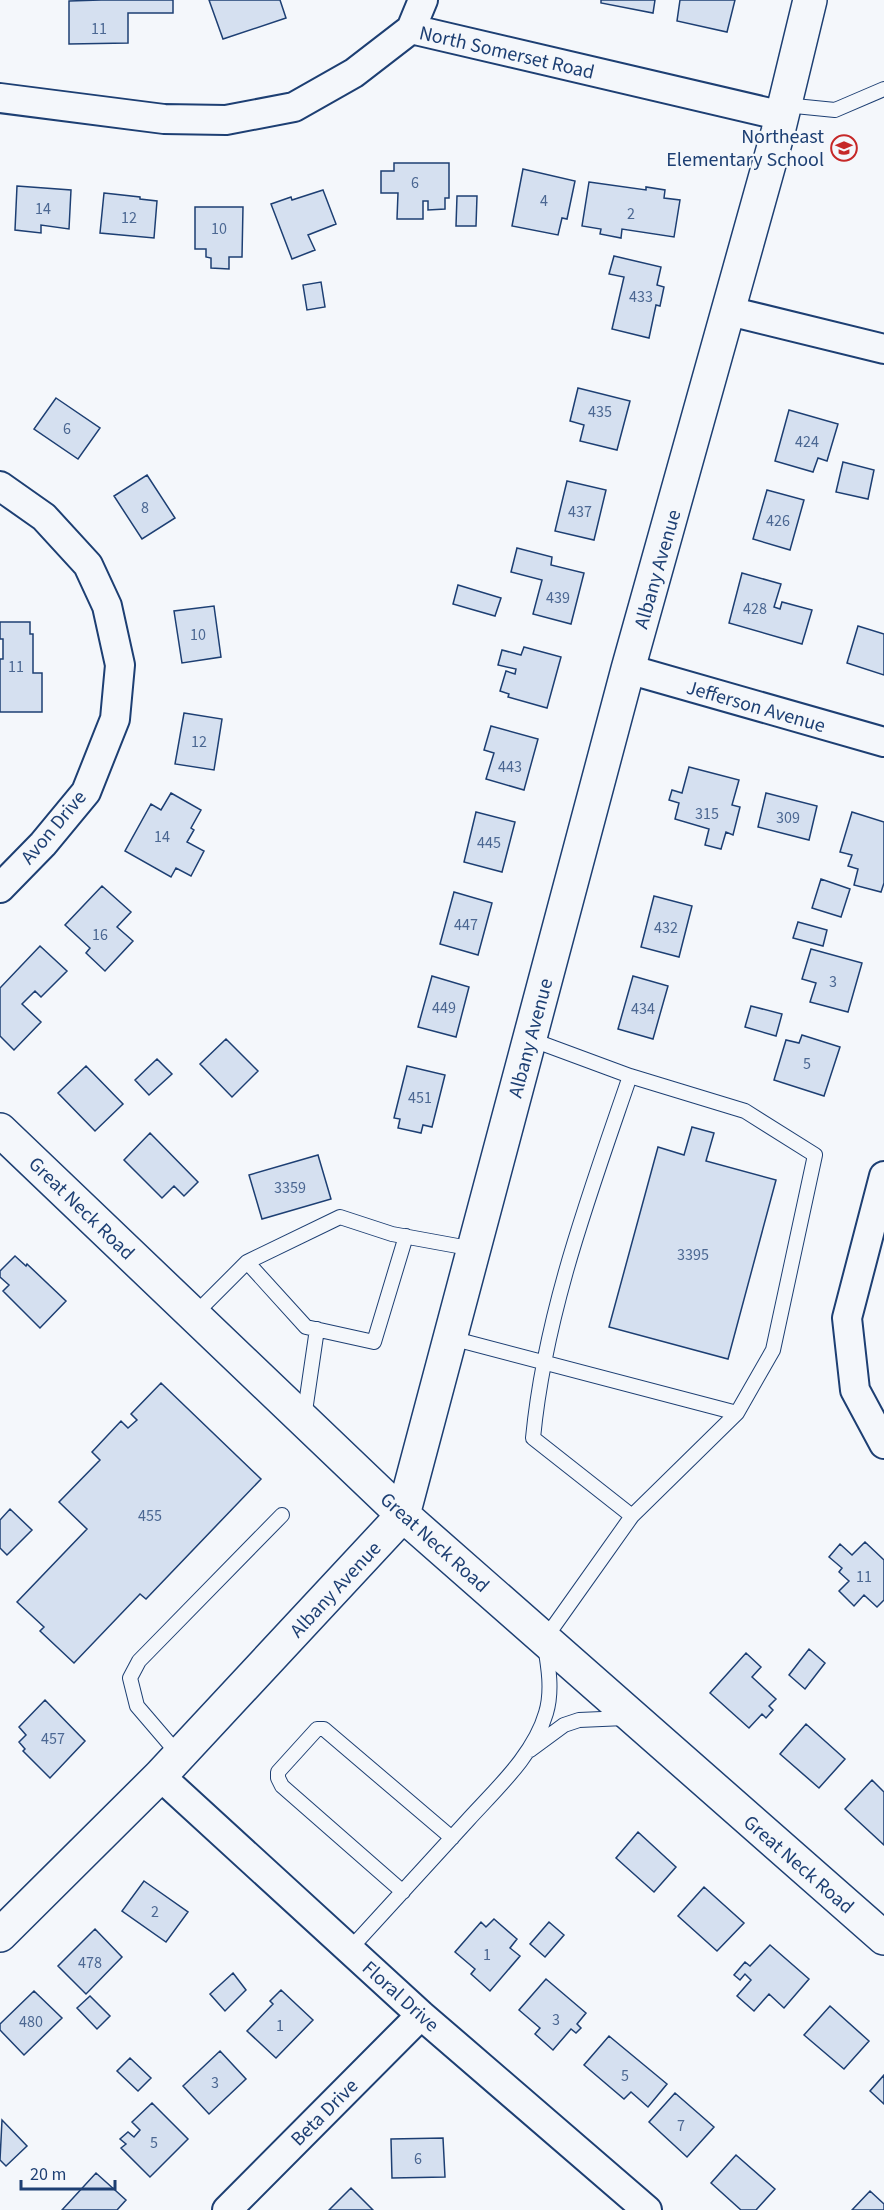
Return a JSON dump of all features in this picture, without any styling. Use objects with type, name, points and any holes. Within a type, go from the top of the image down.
[{"type":"street","points":[[411,29],[423,0]]},
{"type":"street","name":"Albany Avenue","points":[[0,1935],[170,1766],[404,1515],[628,669],[784,110],[810,0]]},
{"type":"street","name":"North Somerset Road","points":[[0,98],[164,119],[226,120],[294,107],[354,73],[411,29],[784,110]]},
{"type":"street","points":[[729,312],[884,349]]},
{"type":"street","name":"Avon Drive","points":[[0,486],[44,517],[88,566],[107,606],[120,665],[115,719],[86,792],[43,844],[0,888]]},
{"type":"street","name":"Jefferson Avenue","points":[[628,669],[884,742]]},
{"type":"street","name":"Great Neck Road","points":[[0,1130],[404,1515],[884,1938]]},
{"type":"street","points":[[884,1176],[847,1318],[855,1390],[884,1444]]},
{"type":"street","name":"Floral Drive","points":[[170,1766],[350,1949],[421,2014],[648,2210]]},
{"type":"street","name":"Beta Drive","points":[[227,2210],[421,2014]]},
{"type":"lane","points":[[784,110],[835,110],[884,89]]},
{"type":"lane","points":[[350,1949],[526,1753],[542,1725],[547,1710],[550,1672],[544,1640],[632,1516],[736,1413],[773,1350],[814,1155],[745,1111],[630,1076],[530,1039]]},
{"type":"lane","points":[[630,1076],[589,1198],[551,1327],[536,1402],[533,1438],[632,1516]]},
{"type":"lane","points":[[194,1315],[247,1262],[340,1217],[406,1236],[474,1249]]},
{"type":"lane","points":[[247,1262],[306,1327],[374,1342],[406,1236]]},
{"type":"lane","points":[[303,1420],[317,1329]]},
{"type":"lane","points":[[451,1338],[736,1413]]},
{"type":"lane","points":[[170,1766],[137,1706],[130,1678],[139,1661],[282,1515]]},
{"type":"lane","points":[[526,1753],[564,1725],[579,1720],[632,1718]]},
{"type":"lane","points":[[403,1892],[282,1786],[278,1772],[311,1735],[317,1729],[324,1729],[452,1838]]},
{"type":"building","points":[[173,0],[173,13],[128,13],[128,43],[69,44],[69,1]]},
{"type":"building","points":[[209,0],[280,0],[286,18],[223,39]]},
{"type":"building","points":[[601,0],[655,0],[653,13],[601,3]]},
{"type":"building","points":[[680,0],[735,0],[727,32],[677,21]]},
{"type":"building","points":[[394,163],[449,163],[449,198],[445,198],[445,209],[428,210],[428,201],[423,201],[423,219],[397,219],[398,193],[381,193],[381,171],[394,171]]},
{"type":"building","points":[[523,169],[575,181],[567,219],[562,218],[558,235],[512,226]]},
{"type":"building","points":[[589,182],[646,190],[646,187],[665,190],[664,198],[680,200],[674,237],[622,229],[621,238],[600,234],[601,229],[582,226]]},
{"type":"building","points":[[17,186],[71,190],[69,229],[41,225],[41,233],[15,230]]},
{"type":"building","points":[[323,190],[336,224],[308,235],[315,250],[292,259],[271,204]]},
{"type":"building","points":[[104,193],[157,201],[154,238],[100,233]]},
{"type":"building","points":[[457,196],[477,196],[476,226],[456,226]]},
{"type":"building","points":[[195,207],[243,207],[242,257],[229,257],[229,269],[211,268],[211,258],[206,257],[206,249],[195,249]]},
{"type":"building","points":[[614,256],[661,267],[657,285],[664,287],[660,306],[656,305],[649,338],[612,329],[624,277],[609,274]]},
{"type":"building","points":[[321,282],[325,307],[307,310],[303,285]]},
{"type":"building","points":[[578,388],[630,401],[617,450],[580,441],[584,425],[570,421]]},
{"type":"building","points":[[56,398],[100,428],[78,459],[34,429]]},
{"type":"building","points":[[789,410],[838,424],[827,461],[818,458],[813,472],[775,461]]},
{"type":"building","points":[[843,462],[874,470],[868,499],[836,492]]},
{"type":"building","points":[[147,475],[175,518],[142,539],[114,496]]},
{"type":"building","points":[[567,481],[606,490],[594,540],[555,531]]},
{"type":"building","points":[[767,490],[804,500],[790,550],[753,539]]},
{"type":"building","points":[[517,548],[552,557],[551,565],[584,573],[571,624],[533,614],[542,580],[511,572]]},
{"type":"building","points":[[742,573],[781,584],[774,607],[780,609],[782,602],[812,610],[802,644],[729,623]]},
{"type":"building","points":[[458,585],[501,598],[495,616],[453,604]]},
{"type":"building","points":[[214,606],[221,657],[182,663],[174,611]]},
{"type":"building","points":[[0,622],[30,622],[30,634],[33,634],[33,673],[42,673],[42,712],[0,712],[0,659],[3,659],[3,639],[0,639]]},
{"type":"building","points":[[858,626],[884,634],[884,675],[847,663]]},
{"type":"building","points":[[524,647],[561,657],[547,708],[508,697],[509,694],[500,691],[506,671],[515,674],[516,669],[498,665],[502,650],[521,655]]},
{"type":"building","points":[[184,713],[222,719],[214,770],[175,764]]},
{"type":"building","points":[[491,726],[538,739],[524,790],[486,779],[494,753],[484,750]]},
{"type":"building","points":[[689,767],[739,780],[732,805],[740,807],[733,835],[726,832],[721,849],[705,845],[709,829],[675,819],[679,803],[669,800],[672,790],[682,793]]},
{"type":"building","points":[[171,793],[201,810],[191,828],[194,830],[187,842],[204,851],[191,876],[176,868],[171,877],[125,851],[151,804],[161,810]]},
{"type":"building","points":[[766,793],[817,806],[809,840],[758,827]]},
{"type":"building","points":[[476,812],[515,822],[502,872],[464,862]]},
{"type":"building","points":[[852,812],[884,822],[884,883],[881,892],[854,885],[858,869],[848,866],[852,855],[840,852]]},
{"type":"building","points":[[821,879],[850,889],[841,917],[812,908]]},
{"type":"building","points":[[102,886],[131,912],[117,927],[133,941],[105,971],[86,953],[90,948],[65,925]]},
{"type":"building","points":[[454,892],[492,903],[478,955],[440,944]]},
{"type":"building","points":[[654,896],[692,906],[679,957],[641,947]]},
{"type":"building","points":[[798,922],[827,930],[823,946],[793,938]]},
{"type":"building","points":[[40,946],[67,971],[41,997],[35,991],[22,1004],[41,1022],[14,1050],[0,1036],[0,988]]},
{"type":"building","points":[[811,949],[862,963],[848,1012],[810,1002],[816,983],[802,979]]},
{"type":"building","points":[[432,976],[469,987],[456,1037],[418,1027]]},
{"type":"building","points":[[633,976],[668,986],[653,1039],[618,1029]]},
{"type":"building","points":[[751,1006],[782,1014],[776,1036],[745,1027]]},
{"type":"building","points":[[802,1035],[840,1047],[824,1096],[774,1080],[786,1040],[799,1043]]},
{"type":"building","points":[[226,1039],[258,1071],[232,1097],[200,1064]]},
{"type":"building","points":[[157,1059],[172,1074],[149,1095],[135,1080]]},
{"type":"building","points":[[86,1066],[123,1104],[95,1131],[58,1093]]},
{"type":"building","points":[[407,1066],[445,1075],[432,1127],[423,1125],[421,1133],[398,1128],[400,1119],[394,1118]]},
{"type":"building","points":[[692,1127],[714,1133],[706,1161],[776,1180],[728,1359],[609,1327],[658,1147],[684,1155]]},
{"type":"building","points":[[150,1133],[198,1182],[184,1196],[174,1186],[162,1198],[124,1160]]},
{"type":"building","points":[[318,1155],[331,1199],[262,1219],[249,1175]]},
{"type":"building","points":[[15,1256],[26,1266],[27,1264],[66,1301],[40,1328],[3,1291],[9,1285],[0,1277],[0,1271]]},
{"type":"building","points":[[161,1383],[261,1479],[146,1599],[140,1594],[74,1663],[40,1631],[44,1627],[17,1602],[87,1529],[59,1502],[100,1460],[92,1452],[121,1421],[128,1428],[137,1420],[131,1414]]},
{"type":"building","points":[[10,1509],[32,1530],[7,1555],[0,1548],[0,1520]]},
{"type":"building","points":[[865,1542],[884,1560],[884,1600],[877,1607],[864,1595],[854,1606],[839,1591],[849,1581],[839,1572],[842,1568],[829,1557],[840,1544],[852,1555]]},
{"type":"building","points":[[809,1649],[825,1663],[805,1689],[789,1675]]},
{"type":"building","points":[[746,1653],[761,1667],[752,1677],[776,1699],[769,1706],[773,1710],[766,1718],[762,1714],[749,1728],[710,1693]]},
{"type":"building","points":[[45,1700],[85,1741],[50,1778],[23,1751],[25,1749],[19,1742],[26,1735],[19,1727]]},
{"type":"building","points":[[806,1724],[845,1759],[819,1788],[780,1754]]},
{"type":"building","points":[[872,1780],[884,1792],[884,1845],[845,1809]]},
{"type":"building","points":[[638,1832],[676,1867],[654,1892],[616,1858]]},
{"type":"building","points":[[144,1881],[188,1912],[166,1942],[122,1911]]},
{"type":"building","points":[[704,1887],[744,1923],[717,1951],[678,1916]]},
{"type":"building","points":[[494,1919],[517,1939],[510,1948],[520,1956],[490,1991],[471,1974],[475,1969],[455,1952],[481,1922],[486,1927]]},
{"type":"building","points":[[549,1922],[564,1935],[545,1957],[530,1944]]},
{"type":"building","points":[[95,1929],[122,1957],[86,1994],[58,1966]]},
{"type":"building","points":[[770,1945],[809,1979],[784,2008],[769,1994],[754,2011],[737,1996],[751,1980],[745,1974],[740,1980],[734,1975],[745,1962],[750,1966]]},
{"type":"building","points":[[233,1973],[246,1990],[225,2011],[210,1994]]},
{"type":"building","points":[[546,1979],[586,2013],[577,2024],[581,2028],[576,2033],[571,2029],[553,2050],[535,2034],[540,2028],[519,2010]]},
{"type":"building","points":[[281,1990],[313,2020],[276,2058],[247,2031],[273,2004],[270,2001]]},
{"type":"building","points":[[34,1991],[62,2018],[24,2055],[0,2030],[0,2024]]},
{"type":"building","points":[[90,1996],[110,2016],[97,2029],[77,2008]]},
{"type":"building","points":[[830,2006],[869,2041],[844,2069],[804,2035]]},
{"type":"building","points":[[609,2036],[667,2084],[648,2107],[631,2092],[624,2099],[584,2065]]},
{"type":"building","points":[[220,2051],[246,2079],[209,2114],[183,2086]]},
{"type":"building","points":[[130,2058],[151,2078],[138,2091],[117,2071]]},
{"type":"building","points":[[884,2075],[884,2104],[870,2091]]},
{"type":"building","points":[[675,2093],[714,2127],[687,2157],[649,2122]]},
{"type":"building","points":[[152,2103],[188,2139],[150,2177],[121,2148],[126,2144],[120,2139],[128,2132],[134,2137],[140,2130],[132,2122]]},
{"type":"building","points":[[2,2120],[27,2146],[6,2166],[0,2160]]},
{"type":"building","points":[[443,2138],[445,2177],[392,2178],[391,2139]]},
{"type":"building","points":[[736,2155],[775,2189],[756,2210],[741,2210],[711,2183]]},
{"type":"building","points":[[96,2173],[126,2200],[117,2210],[62,2210]]},
{"type":"building","points":[[351,2188],[373,2210],[329,2210]]},
{"type":"building","points":[[870,2191],[884,2204],[884,2210],[852,2210]]},
{"type":"place","name":"Northeast Elementary School","points":[[844,148]]}]
